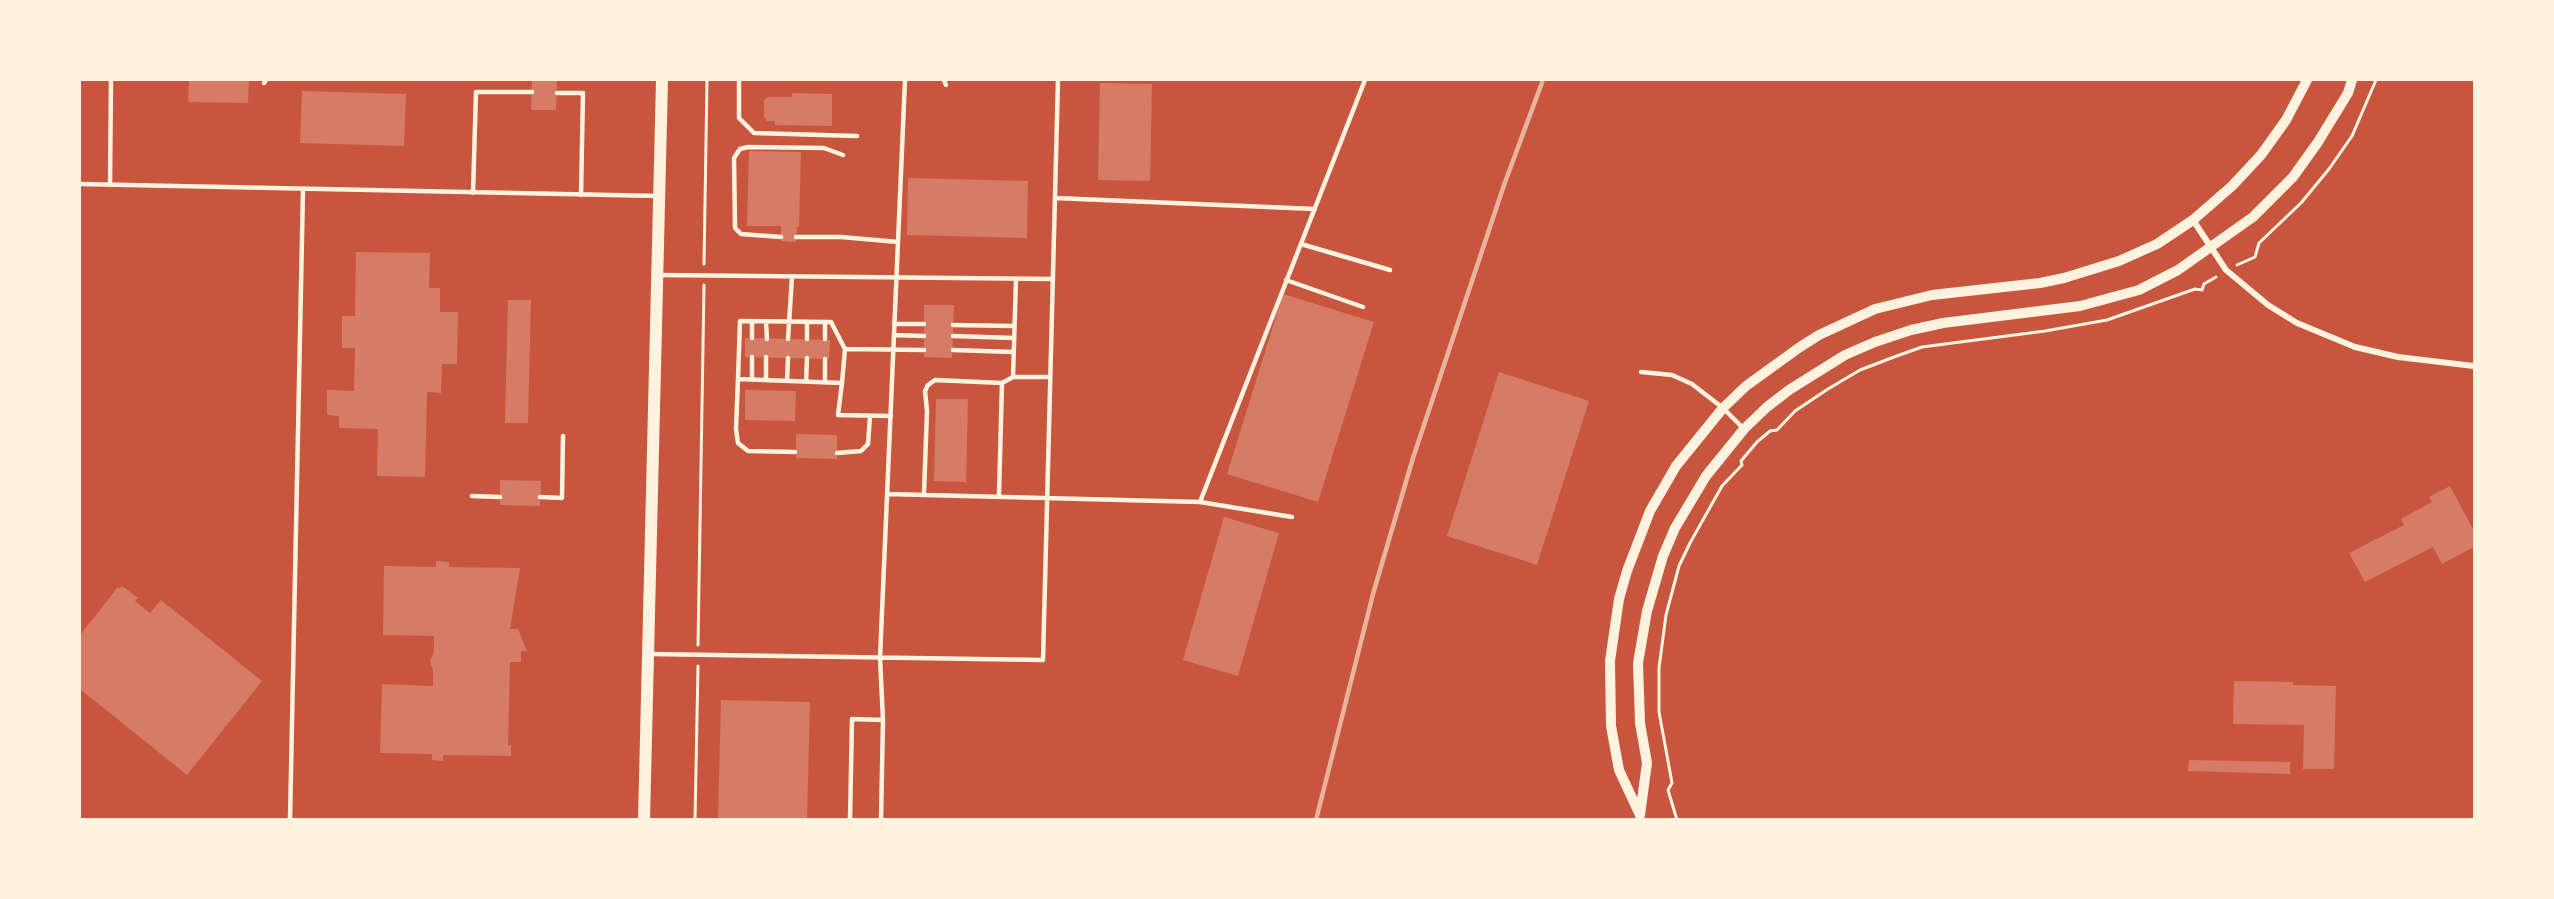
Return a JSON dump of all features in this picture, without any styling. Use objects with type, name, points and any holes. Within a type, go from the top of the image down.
[{"type":"main road","points":[[644,819],[662,80]]},
{"type":"street","points":[[1640,817],[1619,770],[1611,726],[1610,661],[1619,599],[1630,560],[1650,511],[1676,466],[1723,408],[1746,386],[1800,347],[1819,335],[1875,309],[1932,296],[2040,284],[2120,261],[2157,244],[2193,220],[2232,186],[2261,155],[2286,120],[2307,80]]},
{"type":"street","points":[[1640,817],[1647,763],[1640,723],[1638,663],[1647,611],[1674,528],[1706,476],[1744,429],[1789,390],[1845,356],[1875,342],[1911,330],[1943,323],[2048,312],[2109,298],[2139,290],[2178,270],[2211,249],[2253,217],[2293,177],[2348,93],[2352,80]]},
{"type":"street","points":[[2193,220],[2226,270],[2250,291],[2297,323],[2323,336],[2355,347],[2398,357],[2475,366]]},
{"type":"lane","points":[[110,185],[111,80]]},
{"type":"lane","points":[[740,80],[739,118],[754,133],[857,135]]},
{"type":"lane","points":[[881,819],[883,720],[880,657],[905,80]]},
{"type":"lane","points":[[647,654],[1042,660],[1058,80]]},
{"type":"lane","points":[[1200,502],[1365,80]]},
{"type":"lane","points":[[473,193],[476,92],[532,92]]},
{"type":"lane","points":[[557,93],[583,93],[581,195]]},
{"type":"lane","points":[[781,237],[741,234],[735,228],[734,158],[740,149],[748,147],[824,148],[843,155]]},
{"type":"lane","points":[[80,184],[659,196]]},
{"type":"lane","points":[[290,819],[303,189]]},
{"type":"lane","points":[[1055,198],[1315,209]]},
{"type":"lane","points":[[796,237],[841,237],[898,242]]},
{"type":"lane","points":[[1301,244],[1390,270]]},
{"type":"lane","points":[[657,275],[1053,279]]},
{"type":"lane","points":[[788,339],[792,277]]},
{"type":"lane","points":[[1013,377],[1016,279]]},
{"type":"lane","points":[[1287,280],[1363,307]]},
{"type":"lane","points":[[795,452],[748,451],[738,443],[736,429],[740,321],[831,322],[845,349],[838,415],[891,416]]},
{"type":"lane","points":[[752,322],[752,338]]},
{"type":"lane","points":[[766,322],[767,339]]},
{"type":"lane","points":[[807,322],[807,339]]},
{"type":"lane","points":[[825,322],[825,339]]},
{"type":"lane","points":[[894,324],[924,324]]},
{"type":"lane","points":[[953,325],[1014,326]]},
{"type":"lane","points":[[894,335],[924,336]]},
{"type":"lane","points":[[953,336],[1014,338]]},
{"type":"lane","points":[[845,349],[924,350]]},
{"type":"lane","points":[[953,350],[1013,352]]},
{"type":"lane","points":[[752,357],[752,379]]},
{"type":"lane","points":[[766,357],[766,380]]},
{"type":"lane","points":[[787,381],[788,358]]},
{"type":"lane","points":[[806,382],[807,358]]},
{"type":"lane","points":[[825,358],[825,382]]},
{"type":"lane","points":[[1641,372],[1682,378],[1723,408],[1744,429]]},
{"type":"lane","points":[[924,494],[927,411],[925,391],[928,385],[935,380],[1002,383],[1013,377],[1050,377]]},
{"type":"lane","points":[[738,379],[842,383]]},
{"type":"lane","points":[[999,495],[1002,383]]},
{"type":"lane","points":[[837,453],[861,452],[868,444],[870,416]]},
{"type":"lane","points":[[540,498],[562,498],[563,436]]},
{"type":"lane","points":[[887,494],[1047,496],[1200,502],[1292,517]]},
{"type":"lane","points":[[472,496],[500,497]]},
{"type":"lane","points":[[850,819],[852,719],[883,720]]},
{"type":"path","points":[[705,257],[707,80]]},
{"type":"path","points":[[2250,258],[2255,257],[2259,243],[2301,203],[2352,136],[2376,80]]},
{"type":"path","points":[[1677,819],[1668,790],[1672,783],[1659,712],[1659,668],[1666,615],[1679,566],[1690,543],[1722,486],[1742,465],[1741,461],[1757,442],[1770,431],[1776,430],[1795,411],[1860,370],[1922,347],[2045,331],[2107,320],[2195,289],[2202,290],[2204,285]]},
{"type":"path","points":[[698,630],[704,299]]},
{"type":"path","points":[[695,819],[697,683]]},
{"type":"building","points":[[189,80],[249,80],[248,103],[188,102]]},
{"type":"building","points":[[532,80],[557,80],[556,110],[531,110]]},
{"type":"building","points":[[1100,83],[1152,84],[1150,181],[1098,180]]},
{"type":"building","points":[[302,91],[406,94],[404,146],[300,143]]},
{"type":"building","points":[[792,93],[832,94],[832,126],[775,125],[775,121],[767,121],[764,117],[764,100],[768,97],[792,97]]},
{"type":"building","points":[[749,151],[801,152],[799,227],[797,227],[796,242],[781,241],[781,226],[747,226]]},
{"type":"building","points":[[908,178],[1028,181],[1027,238],[907,235]]},
{"type":"building","points":[[356,252],[430,253],[429,288],[440,288],[440,312],[458,312],[457,364],[442,364],[441,393],[427,392],[425,477],[377,476],[378,429],[339,428],[339,416],[327,415],[327,390],[354,391],[355,348],[342,348],[342,316],[355,316]]},
{"type":"building","points":[[1283,294],[1374,322],[1318,502],[1227,474]]},
{"type":"building","points":[[508,300],[531,300],[528,423],[505,423]]},
{"type":"building","points":[[924,305],[954,305],[952,358],[924,357]]},
{"type":"building","points":[[745,338],[830,340],[829,359],[745,357]]},
{"type":"building","points":[[1499,372],[1589,401],[1537,565],[1447,536]]},
{"type":"building","points":[[745,390],[796,391],[795,421],[745,420]]},
{"type":"building","points":[[936,399],[968,399],[966,482],[934,481]]},
{"type":"building","points":[[796,434],[837,435],[837,459],[796,458]]},
{"type":"building","points":[[500,480],[541,481],[540,506],[500,505]]},
{"type":"building","points":[[2450,486],[2474,531],[2474,547],[2442,564],[2433,547],[2365,582],[2349,553],[2404,525],[2401,519],[2432,502],[2429,497]]},
{"type":"building","points":[[1224,517],[1279,533],[1238,676],[1183,660]]},
{"type":"building","points":[[436,561],[449,562],[449,567],[520,568],[510,629],[518,629],[527,651],[521,651],[521,662],[510,662],[508,745],[511,745],[511,756],[443,755],[443,761],[432,760],[432,754],[380,753],[382,684],[433,686],[433,670],[430,662],[434,651],[434,636],[383,635],[384,566],[436,567]]},
{"type":"building","points":[[122,586],[138,598],[135,601],[150,613],[161,600],[262,681],[187,775],[80,689],[80,635],[118,587],[119,589]]},
{"type":"building","points":[[2234,681],[2293,682],[2293,685],[2336,686],[2334,769],[2303,769],[2304,725],[2233,724]]},
{"type":"building","points":[[721,700],[810,702],[807,820],[718,820]]},
{"type":"building","points":[[2189,760],[2290,762],[2290,774],[2188,771]]},
{"type":"railway","points":[[1316,820],[1373,594],[1413,458],[1504,185],[1543,80]]}]
